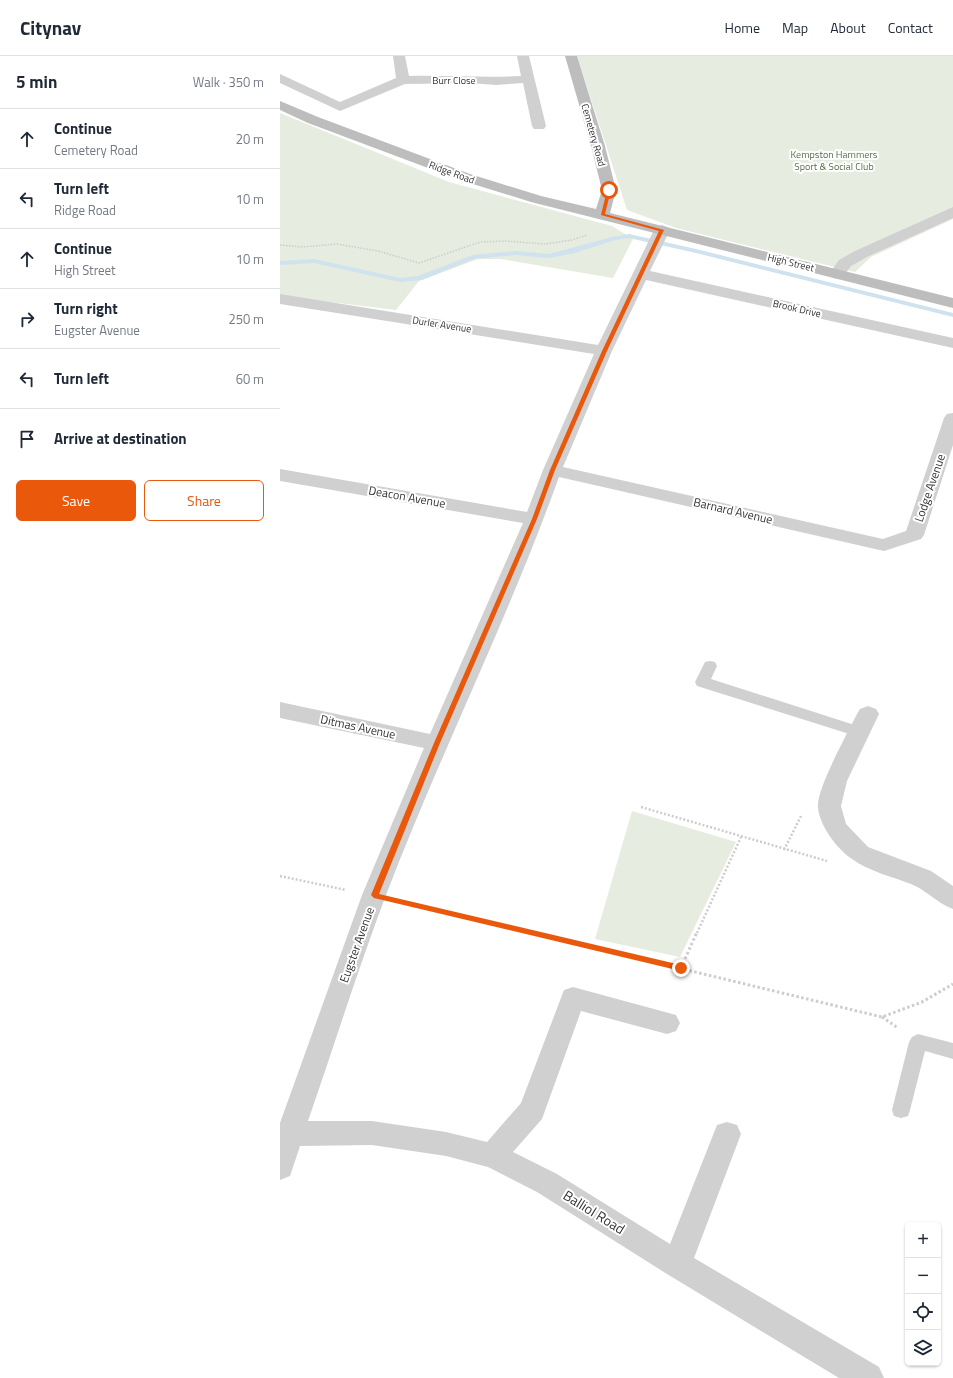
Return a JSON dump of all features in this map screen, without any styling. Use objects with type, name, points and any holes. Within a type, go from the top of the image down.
[{"type":"main road","name":"Cemetery Road","points":[[571,56],[598,146],[609,190],[602,214]]},
{"type":"main road","name":"Ridge Road","points":[[280,105],[313,120],[465,177],[536,199],[602,214],[629,222]]},
{"type":"main road","name":"High Street","points":[[629,222],[657,238],[838,274],[953,303]]},
{"type":"street","points":[[280,78],[340,107],[403,80],[399,56]]},
{"type":"street","points":[[523,56],[540,126]]},
{"type":"street","name":"Burr Close","points":[[403,80],[469,79],[496,81],[529,79]]},
{"type":"street","points":[[838,274],[844,263],[953,212]]},
{"type":"street","name":"Eugster Avenue","points":[[280,1167],[290,1134],[374,895],[437,743],[534,519],[552,470],[604,351],[657,238]]},
{"type":"street","name":"Brook Drive","points":[[641,274],[953,343]]},
{"type":"street","name":"Durler Avenue","points":[[280,299],[604,351]]},
{"type":"street","name":"Lodge Avenue","points":[[914,536],[953,418]]},
{"type":"street","name":"Barnard Avenue","points":[[552,470],[884,545],[914,536]]},
{"type":"street","name":"Deacon Avenue","points":[[280,475],[534,519]]},
{"type":"street","name":"Ditmas Avenue","points":[[280,710],[437,743]]},
{"type":"street","points":[[864,723],[836,781],[829,806],[836,828],[860,853],[891,867],[922,878],[953,899]]},
{"type":"street","points":[[493,1156],[532,1110],[574,998],[667,1023]]},
{"type":"street","name":"Balliol Road","points":[[290,1134],[372,1133],[446,1144],[493,1156],[547,1183],[677,1264],[868,1378]]},
{"type":"street","points":[[677,1264],[726,1134]]},
{"type":"lane","points":[[710,666],[702,682],[864,723]]},
{"type":"lane","points":[[901,1110],[918,1042],[953,1051]]},
{"type":"path","points":[[280,244],[302,247],[337,244],[378,251],[419,263],[480,242],[506,241],[545,244],[572,240],[629,222]]},
{"type":"path","points":[[642,808],[853,868],[860,853]]},
{"type":"path","points":[[681,968],[741,837]]},
{"type":"path","points":[[280,876],[374,895],[882,1017],[922,1002],[953,984]]},
{"type":"green space","name":"Kempston Hammers Sport & Social Club","points":[[577,56],[953,56],[953,219],[871,257],[855,272],[676,228],[627,210]]},
{"type":"green space","points":[[280,113],[449,182],[612,226],[633,239],[613,278],[501,259],[478,259],[419,281],[396,310],[280,296]]},
{"type":"green space","points":[[632,811],[736,842],[680,957],[595,939]]},
{"type":"waterway","points":[[280,263],[314,261],[400,280],[419,278],[473,257],[516,253],[549,256],[572,251],[614,238],[629,236],[696,251],[953,315]]},
{"type":"route","points":[[609,190],[602,214],[662,230],[604,351],[552,470],[534,519],[437,743],[374,895],[681,968]]}]
